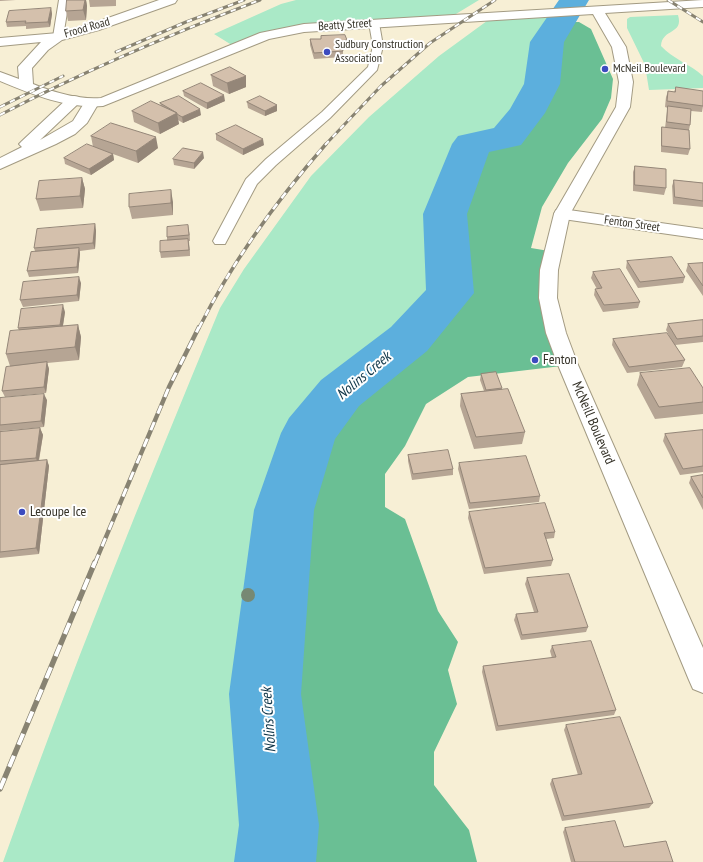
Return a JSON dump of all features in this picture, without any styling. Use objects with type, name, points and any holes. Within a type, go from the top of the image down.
[{"type":"street","name":"Frood Road","points":[[0,42],[58,37],[95,28],[171,0]]},
{"type":"street","name":"Beatty Street","points":[[91,103],[120,96],[265,36],[304,28],[703,3]]},
{"type":"street","name":"McNeill Boulevard","points":[[589,9],[619,47],[626,82],[623,107],[562,214],[549,270],[548,298],[556,333],[568,365],[703,680]]},
{"type":"street","points":[[26,88],[25,67],[43,47],[58,37]]},
{"type":"street","points":[[0,76],[26,88],[91,103],[78,124],[56,137],[0,164]]},
{"type":"street","points":[[18,154],[74,100]]},
{"type":"street","name":"Fenton Street","points":[[562,214],[703,234]]},
{"type":"lane","points":[[58,37],[64,0]]},
{"type":"lane","points":[[220,241],[251,182],[270,162],[326,115],[372,68],[378,46],[374,23]]},
{"type":"green space","points":[[296,0],[479,0],[451,17],[303,27],[235,47],[214,34],[281,4]]},
{"type":"green space","points":[[569,12],[548,42],[542,84],[527,112],[509,137],[473,145],[447,215],[452,294],[411,339],[342,393],[273,646],[266,694],[282,825],[278,862],[3,862],[54,722],[163,446],[220,308],[244,269],[311,176],[369,117],[439,56],[491,18]]},
{"type":"green space","points":[[678,15],[678,26],[665,36],[662,40],[661,46],[703,76],[703,88],[649,90],[645,65],[627,28],[627,19],[630,17]]},
{"type":"green space","points":[[562,22],[579,22],[591,29],[613,79],[611,98],[602,119],[568,163],[542,207],[531,248],[555,252],[551,271],[570,365],[468,377],[426,404],[405,446],[385,474],[385,507],[405,519],[438,611],[458,642],[448,670],[457,704],[434,752],[434,785],[469,830],[477,862],[278,862],[282,825],[266,694],[273,646],[286,510],[310,433],[342,393],[411,339],[452,294],[447,215],[473,145],[509,137],[527,112],[542,84],[548,42]]},
{"type":"building","points":[[67,0],[85,0],[83,10],[66,11]]},
{"type":"building","points":[[51,8],[48,22],[6,22],[9,11]]},
{"type":"building","points":[[345,35],[347,40],[340,41],[343,51],[314,53],[310,39],[321,39],[321,36]]},
{"type":"building","points":[[230,67],[246,76],[227,83],[211,75]]},
{"type":"building","points":[[201,83],[224,95],[207,103],[183,91]]},
{"type":"building","points":[[676,87],[703,91],[703,106],[667,101],[668,91],[675,92]]},
{"type":"building","points":[[179,96],[200,109],[182,117],[160,103]]},
{"type":"building","points":[[260,96],[277,105],[265,111],[247,102]]},
{"type":"building","points":[[151,101],[177,113],[158,123],[132,111]]},
{"type":"building","points":[[668,106],[691,109],[690,125],[667,122]]},
{"type":"building","points":[[111,123],[156,137],[136,151],[91,136]]},
{"type":"building","points":[[236,125],[263,139],[243,149],[216,134]]},
{"type":"building","points":[[662,127],[689,130],[690,149],[662,146]]},
{"type":"building","points":[[87,144],[113,154],[89,169],[64,158]]},
{"type":"building","points":[[183,148],[203,152],[194,163],[173,159]]},
{"type":"building","points":[[635,166],[666,169],[666,188],[635,185]]},
{"type":"building","points":[[82,178],[80,196],[36,199],[39,181]]},
{"type":"building","points":[[674,180],[703,183],[703,201],[675,197]]},
{"type":"building","points":[[171,190],[171,203],[129,207],[129,194]]},
{"type":"building","points":[[95,224],[93,243],[34,248],[37,229]]},
{"type":"building","points":[[188,225],[189,235],[167,237],[167,227]]},
{"type":"building","points":[[188,239],[189,250],[160,252],[160,241]]},
{"type":"building","points":[[79,248],[77,267],[27,271],[31,252]]},
{"type":"building","points":[[672,257],[685,277],[640,282],[627,261]]},
{"type":"building","points":[[703,263],[703,286],[688,264]]},
{"type":"building","points":[[620,269],[640,302],[604,305],[595,289],[602,288],[593,272]]},
{"type":"building","points":[[79,277],[77,295],[20,300],[23,282]]},
{"type":"building","points":[[63,305],[60,325],[18,328],[21,309]]},
{"type":"building","points":[[703,320],[703,336],[677,339],[668,324]]},
{"type":"building","points":[[78,325],[75,347],[6,354],[10,331]]},
{"type":"building","points":[[667,333],[685,360],[629,367],[613,339]]},
{"type":"building","points":[[47,362],[44,387],[2,391],[6,367]]},
{"type":"building","points":[[690,368],[703,388],[703,402],[659,407],[640,373]]},
{"type":"building","points":[[496,372],[502,388],[486,390],[481,374]]},
{"type":"building","points":[[508,389],[525,432],[476,437],[461,394]]},
{"type":"building","points":[[44,394],[41,421],[0,425],[0,398]]},
{"type":"building","points":[[40,428],[36,458],[0,461],[0,432]]},
{"type":"building","points":[[703,430],[703,466],[683,469],[665,434]]},
{"type":"building","points":[[448,450],[453,469],[413,474],[408,455]]},
{"type":"building","points":[[526,456],[540,496],[470,503],[459,463]]},
{"type":"building","name":"Lecoupe Ice","points":[[47,460],[36,548],[0,552],[0,465]]},
{"type":"building","points":[[703,475],[703,498],[691,477]]},
{"type":"building","points":[[545,503],[555,532],[544,533],[553,560],[485,568],[469,512]]},
{"type":"building","points":[[569,574],[588,627],[522,635],[516,614],[538,612],[527,578]]},
{"type":"building","points":[[591,641],[616,710],[498,726],[483,666],[556,657],[552,646]]},
{"type":"building","points":[[620,717],[653,803],[564,816],[552,779],[582,774],[566,725]]},
{"type":"building","points":[[615,821],[624,847],[666,841],[673,862],[575,862],[565,828]]},
{"type":"waterway","name":"Nolins Creek","points":[[275,862],[279,825],[265,694],[284,510],[309,433],[340,393],[409,339],[450,293],[445,214],[472,144],[507,137],[526,113],[542,84],[547,42],[574,0]]},
{"type":"railway","points":[[116,52],[186,22],[244,0]]},
{"type":"railway","points":[[0,115],[64,83],[128,54],[260,0]]},
{"type":"railway","points":[[325,145],[381,86],[430,43],[495,0]]},
{"type":"railway","points":[[668,0],[703,22]]},
{"type":"railway","points":[[0,107],[63,76]]},
{"type":"railway","points":[[199,328],[226,279],[256,232],[290,187],[326,144]]},
{"type":"railway","points":[[95,563],[169,387],[199,327]]},
{"type":"railway","points":[[0,789],[95,562]]},
{"type":"place","name":"Sudbury Construction Association","points":[[327,52]]},
{"type":"place","name":"McNeil Boulevard","points":[[605,69]]},
{"type":"place","name":"Fenton","points":[[535,360]]},
{"type":"place","name":"Lecoupe Ice","points":[[22,512]]}]
